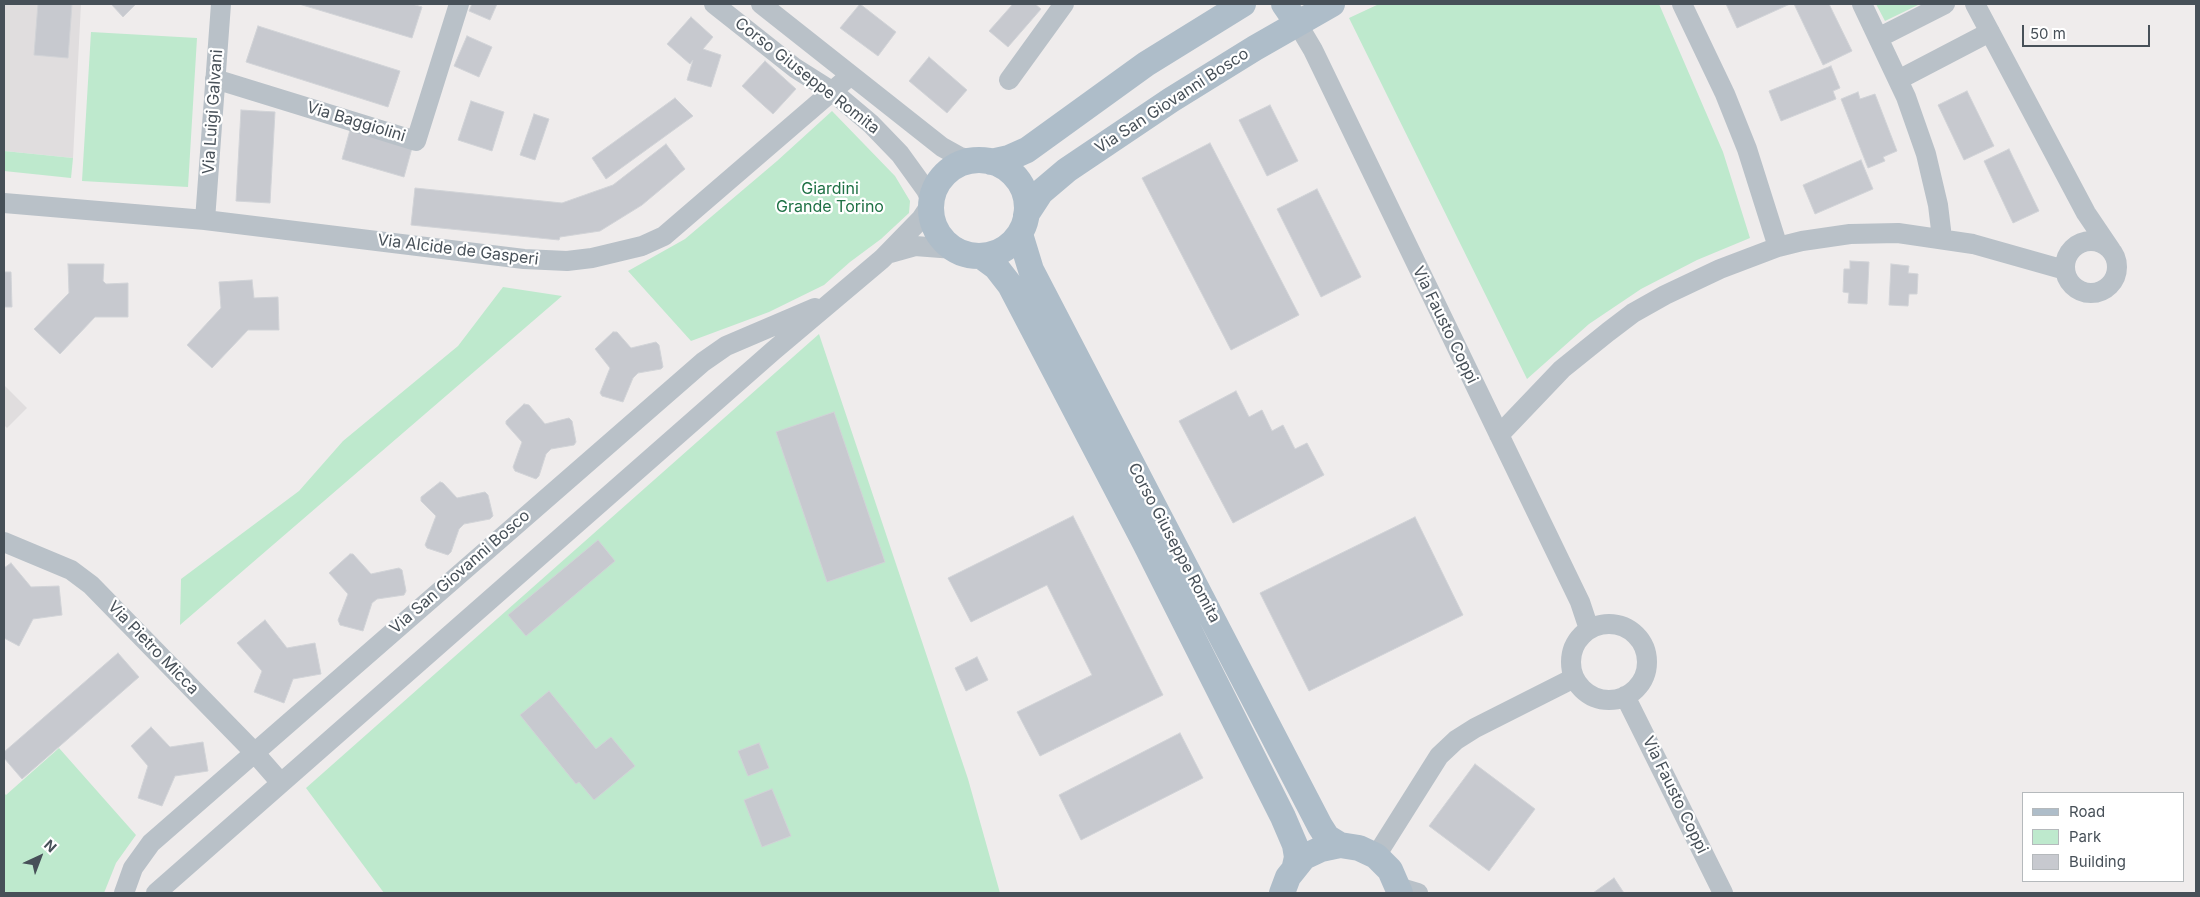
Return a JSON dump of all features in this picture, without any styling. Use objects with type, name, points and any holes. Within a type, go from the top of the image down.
[{"type":"main road","points":[[981,161],[1008,170],[1021,185],[1026,200],[1023,224],[1003,250],[981,256],[967,254],[954,249],[943,240],[935,228],[931,202],[936,187],[946,173],[961,163],[1009,158],[1027,150],[1063,122],[1146,64],[1243,4]]},
{"type":"main road","name":"Via San Giovanni Bosco","points":[[1023,224],[1041,192],[1067,170],[1170,100],[1290,13],[1332,4]]},
{"type":"main road","name":"Corso Giuseppe Romita","points":[[1023,224],[1031,270],[1320,826],[1327,837],[1340,845]]},
{"type":"main road","name":"Corso Giuseppe Romita","points":[[981,256],[996,267],[1010,285],[1145,543],[1283,816],[1295,845],[1297,857],[1295,866]]},
{"type":"main road","points":[[1282,893],[1288,877],[1295,866],[1315,851],[1340,845],[1359,848],[1376,856],[1390,870],[1405,891]]},
{"type":"street","name":"Via Luigi Galvani","points":[[206,220],[221,4]]},
{"type":"street","name":"Via Baggiolini","points":[[215,79],[416,141],[459,4]]},
{"type":"street","name":"Corso Giuseppe Romita","points":[[714,4],[795,68],[833,92],[888,140],[919,179],[931,202]]},
{"type":"street","name":"Corso Giuseppe Romita","points":[[761,4],[942,147],[960,157],[981,161]]},
{"type":"street","points":[[1009,80],[1064,4]]},
{"type":"street","points":[[1682,4],[1725,94],[1747,149],[1778,247]]},
{"type":"street","points":[[1862,4],[1898,80],[1926,154],[1938,205],[1942,238]]},
{"type":"street","points":[[1878,38],[1944,4]]},
{"type":"street","points":[[1975,4],[2086,213],[2111,250],[2114,256],[2116,273],[2111,283],[2103,290],[2087,293],[2071,285],[2065,270],[2067,255],[2073,248],[2082,242],[2092,240],[2100,242],[2111,250]]},
{"type":"street","name":"Via Fausto Coppi","points":[[1290,13],[1313,50],[1580,602],[1589,629]]},
{"type":"street","points":[[1898,80],[1990,32]]},
{"type":"street","name":"Via Alcide de Gasperi","points":[[4,203],[206,220],[524,259],[567,261],[605,256],[648,244],[670,232],[851,75]]},
{"type":"street","points":[[2073,248],[2081,228],[2079,199]]},
{"type":"street","points":[[882,259],[921,219],[931,202]]},
{"type":"street","points":[[1499,435],[1562,369],[1633,314],[1665,295],[1720,269],[1778,247],[1802,241],[1850,234],[1898,233],[1973,244],[2065,270]]},
{"type":"street","points":[[882,259],[890,253],[909,247],[932,246],[954,249]]},
{"type":"street","name":"Via San Giovanni Bosco","points":[[156,893],[773,352],[882,259]]},
{"type":"street","name":"Via San Giovanni Bosco","points":[[124,893],[133,868],[151,842],[712,354],[726,346],[835,300]]},
{"type":"street","name":"Via Pietro Micca","points":[[4,542],[71,570],[90,585],[281,783]]},
{"type":"street","points":[[1613,624],[1624,627],[1635,634],[1642,644],[1646,655],[1646,668],[1643,679],[1635,689],[1625,696],[1614,700],[1596,697],[1581,688],[1574,678],[1571,668],[1574,646],[1580,636],[1589,629],[1600,625],[1613,624]]},
{"type":"street","points":[[1376,856],[1439,756],[1456,740],[1475,728],[1574,678]]},
{"type":"street","name":"Via Fausto Coppi","points":[[1625,696],[1724,893]]},
{"type":"shaded area","points":[[4,4],[81,4],[73,158],[4,151]]},
{"type":"shaded area","points":[[4,385],[27,408],[7,428],[4,425]]},
{"type":"green space","points":[[1379,4],[1659,4],[1723,152],[1750,238],[1697,260],[1641,289],[1589,324],[1527,379],[1349,18]]},
{"type":"green space","points":[[1876,4],[1920,4],[1885,21]]},
{"type":"green space","points":[[91,32],[197,38],[188,187],[82,181]]},
{"type":"green space","name":"Giardini Grande Torino","points":[[832,111],[895,176],[910,201],[909,213],[881,239],[850,262],[824,285],[769,312],[691,341],[628,271],[685,239],[777,161]]},
{"type":"green space","points":[[4,151],[73,158],[71,178],[4,171]]},
{"type":"green space","points":[[503,287],[562,296],[180,625],[181,579],[299,491],[343,441],[458,346]]},
{"type":"green space","points":[[819,334],[968,779],[1000,893],[384,893],[306,788]]},
{"type":"green space","points":[[59,748],[136,835],[116,863],[104,893],[4,893],[4,793],[6,795]]},
{"type":"building","points":[[38,4],[72,4],[68,58],[34,55]]},
{"type":"building","points":[[111,4],[136,4],[123,17]]},
{"type":"building","points":[[299,4],[412,4],[422,7],[412,38]]},
{"type":"building","points":[[472,4],[497,4],[490,20],[469,11]]},
{"type":"building","points":[[860,4],[896,32],[878,56],[840,28]]},
{"type":"building","points":[[1013,4],[1035,4],[1041,9],[1008,47],[989,31]]},
{"type":"building","points":[[1726,4],[1790,4],[1737,28]]},
{"type":"building","points":[[1794,4],[1829,4],[1852,51],[1823,65]]},
{"type":"building","points":[[691,17],[713,37],[703,49],[721,55],[711,87],[687,80],[693,60],[690,64],[667,44]]},
{"type":"building","points":[[258,26],[400,71],[388,107],[246,62]]},
{"type":"building","points":[[467,36],[492,47],[479,77],[454,66]]},
{"type":"building","points":[[929,57],[967,90],[947,113],[909,81]]},
{"type":"building","points":[[765,61],[796,89],[773,114],[742,86]]},
{"type":"building","points":[[1831,66],[1840,88],[1833,91],[1836,99],[1781,121],[1769,91]]},
{"type":"building","points":[[1967,91],[1994,146],[1964,160],[1938,105]]},
{"type":"building","points":[[1858,92],[1860,99],[1875,94],[1897,151],[1883,157],[1885,161],[1868,168],[1841,99]]},
{"type":"building","points":[[675,98],[693,116],[606,179],[592,158]]},
{"type":"building","points":[[471,101],[504,112],[492,151],[458,140]]},
{"type":"building","points":[[1270,105],[1298,161],[1267,176],[1239,120]]},
{"type":"building","points":[[241,110],[275,112],[270,203],[236,201]]},
{"type":"building","points":[[534,114],[549,119],[535,160],[520,155]]},
{"type":"building","points":[[350,130],[412,148],[404,177],[342,159]]},
{"type":"building","points":[[1210,143],[1299,315],[1231,350],[1142,178]]},
{"type":"building","points":[[666,144],[685,169],[642,205],[600,231],[560,237],[559,240],[411,225],[415,188],[562,203],[613,185]]},
{"type":"building","points":[[2009,149],[2039,211],[2013,223],[1984,161]]},
{"type":"building","points":[[1861,160],[1873,189],[1815,214],[1803,185]]},
{"type":"building","points":[[1317,189],[1361,277],[1321,297],[1277,209]]},
{"type":"building","points":[[1850,261],[1869,262],[1867,304],[1848,303],[1849,293],[1843,292],[1844,269],[1850,269]]},
{"type":"building","points":[[68,264],[104,264],[103,281],[106,284],[128,283],[128,317],[95,317],[60,354],[34,329],[69,293]]},
{"type":"building","points":[[1891,264],[1909,266],[1908,273],[1918,274],[1917,294],[1909,294],[1908,306],[1889,305]]},
{"type":"building","points":[[4,272],[11,272],[12,307],[4,307]]},
{"type":"building","points":[[252,280],[254,298],[278,297],[279,330],[248,330],[212,368],[187,345],[221,308],[219,282]]},
{"type":"building","points":[[613,332],[617,332],[631,348],[656,342],[659,345],[663,367],[638,373],[633,378],[623,402],[602,396],[600,393],[610,368],[595,349]]},
{"type":"building","points":[[1236,391],[1249,417],[1262,410],[1272,431],[1283,425],[1295,449],[1307,443],[1324,475],[1233,523],[1179,421]]},
{"type":"building","points":[[524,404],[529,405],[545,424],[569,418],[572,421],[576,442],[574,445],[551,449],[546,454],[539,476],[536,479],[515,471],[513,467],[522,442],[506,424],[506,421]]},
{"type":"building","points":[[834,412],[885,562],[827,582],[776,432]]},
{"type":"building","points":[[440,482],[457,498],[485,492],[488,495],[493,516],[490,519],[464,524],[459,529],[451,552],[448,555],[427,548],[425,545],[436,516],[421,501],[421,497]]},
{"type":"building","points":[[1073,516],[1163,695],[1040,756],[1017,712],[1092,675],[1047,585],[971,622],[948,578]]},
{"type":"building","points":[[1415,517],[1463,615],[1309,691],[1260,593]]},
{"type":"building","points":[[598,540],[615,561],[526,636],[508,615]]},
{"type":"building","points":[[350,554],[353,554],[371,574],[399,568],[402,570],[406,591],[404,595],[377,599],[372,603],[363,631],[340,625],[338,620],[348,594],[329,573]]},
{"type":"building","points":[[11,563],[31,587],[59,586],[62,615],[33,619],[19,646],[4,638],[4,568]]},
{"type":"building","points":[[265,620],[287,648],[315,643],[321,674],[293,679],[284,703],[254,692],[262,671],[237,643]]},
{"type":"building","points":[[118,653],[139,677],[22,779],[4,758],[4,752]]},
{"type":"building","points":[[977,657],[988,680],[966,691],[955,668]]},
{"type":"building","points":[[549,691],[596,749],[611,737],[635,766],[594,800],[579,782],[576,784],[520,715]]},
{"type":"building","points":[[151,727],[170,747],[203,742],[208,771],[175,776],[162,806],[138,798],[148,766],[131,746]]},
{"type":"building","points":[[1180,733],[1203,778],[1081,840],[1059,795]]},
{"type":"building","points":[[759,743],[769,768],[748,776],[738,751]]},
{"type":"building","points":[[1475,764],[1535,809],[1489,871],[1429,826]]},
{"type":"building","points":[[772,789],[791,836],[762,847],[744,800]]},
{"type":"building","points":[[1614,878],[1624,893],[1593,893]]}]
